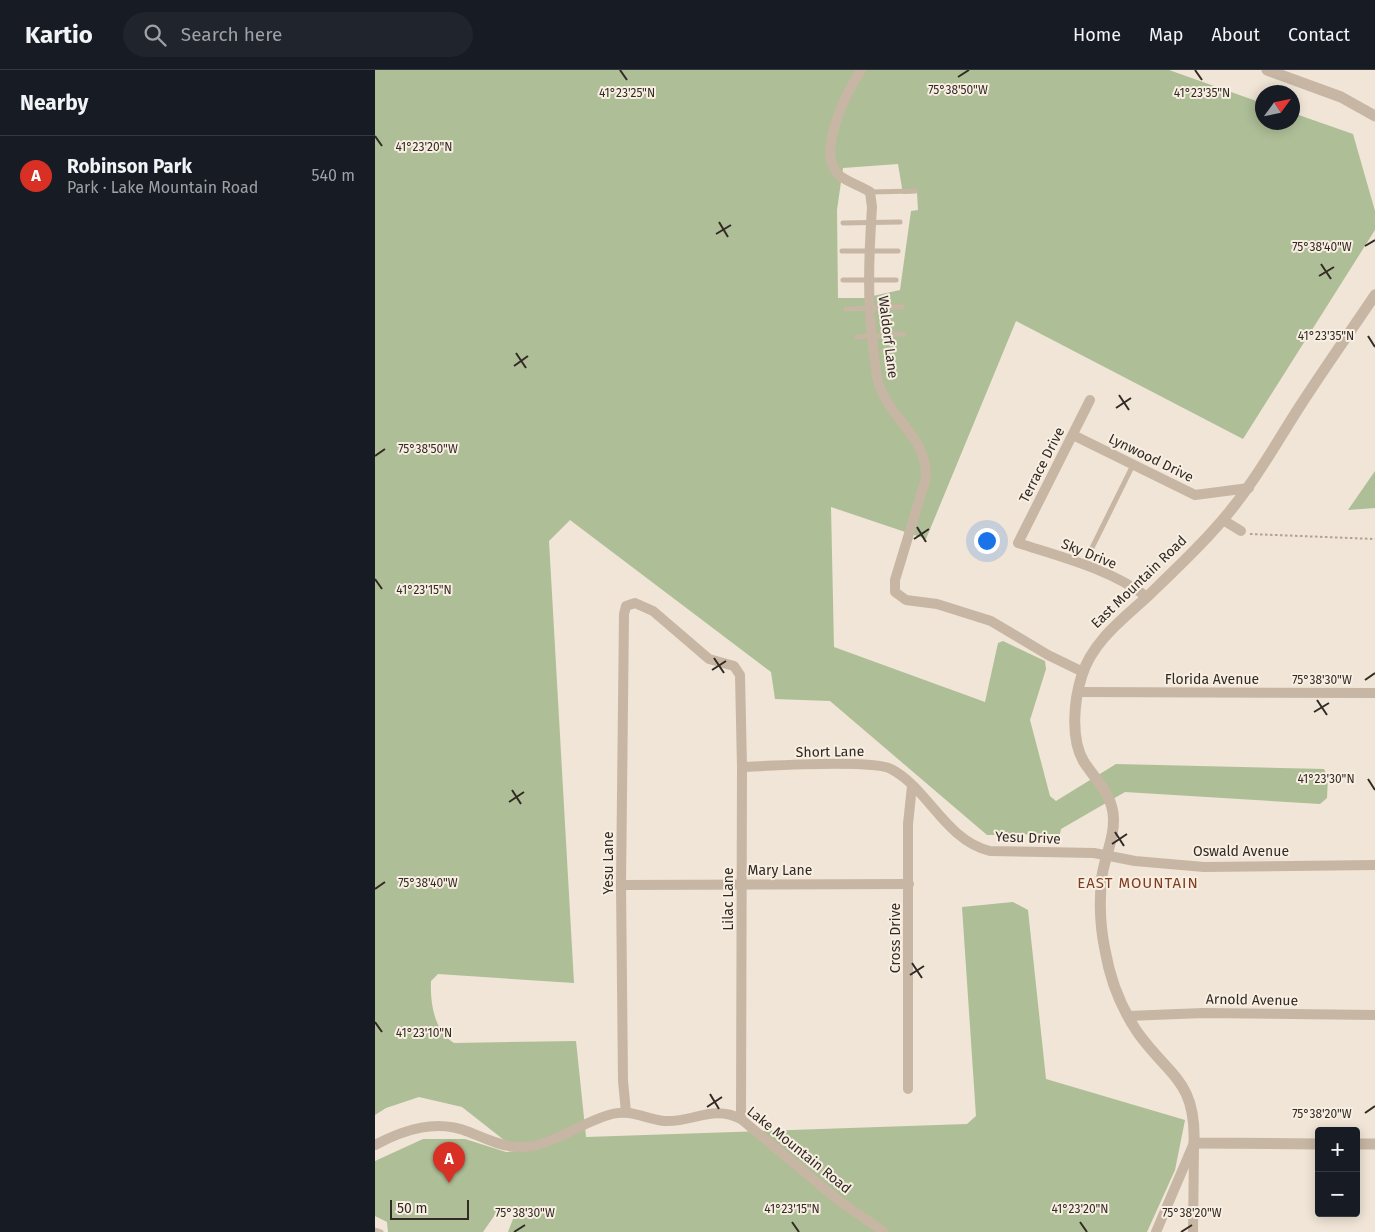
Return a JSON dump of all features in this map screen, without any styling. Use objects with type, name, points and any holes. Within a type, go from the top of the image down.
[{"type":"street","points":[[861,70],[837,114],[831,145],[831,161],[839,175],[871,192]]},
{"type":"street","points":[[1267,70],[1341,97],[1375,116]]},
{"type":"street","name":"Waldorf Lane","points":[[871,192],[869,308],[879,385],[883,395],[918,444],[926,469],[924,484],[895,580],[895,592],[906,600],[937,604],[991,621],[1048,655],[1083,672]]},
{"type":"street","name":"East Mountain Road","points":[[1193,1232],[1193,1113],[1184,1087],[1150,1048],[1128,1016],[1108,966],[1101,928],[1101,886],[1113,834],[1113,810],[1109,797],[1085,763],[1075,743],[1075,720],[1079,692],[1083,672],[1103,638],[1223,520],[1249,488],[1332,357],[1375,295]]},
{"type":"street","name":"Terrace Drive","points":[[1018,543],[1090,400]]},
{"type":"street","name":"Lynwood Drive","points":[[1073,435],[1195,495],[1249,488]]},
{"type":"street","points":[[1223,520],[1241,531]]},
{"type":"street","name":"Sky Drive","points":[[1018,543],[1084,564],[1137,589],[1147,596]]},
{"type":"street","name":"Yesu Lane","points":[[626,1112],[623,1081],[621,885],[624,614],[626,606],[631,603],[643,605],[709,658],[734,666],[738,670],[740,679]]},
{"type":"street","name":"Lilac Lane","points":[[740,679],[742,767],[741,1119]]},
{"type":"street","name":"Florida Avenue","points":[[1079,692],[1375,693]]},
{"type":"street","name":"Short Lane","points":[[742,767],[878,766],[892,770],[912,786]]},
{"type":"street","name":"Yesu Drive","points":[[912,786],[959,835],[980,848],[1036,853],[1094,853],[1107,856]]},
{"type":"street","name":"Cross Drive","points":[[908,1089],[908,824],[912,786]]},
{"type":"street","name":"Oswald Avenue","points":[[1107,856],[1135,861],[1204,867],[1375,865]]},
{"type":"street","name":"Mary Lane","points":[[621,885],[909,884]]},
{"type":"street","name":"Arnold Avenue","points":[[1128,1016],[1203,1013],[1375,1015]]},
{"type":"street","name":"Lake Mountain Road","points":[[375,1145],[400,1134],[438,1125],[453,1126],[507,1146],[524,1147],[549,1140],[604,1116],[626,1112],[665,1121],[714,1112],[731,1114],[741,1119],[838,1200],[884,1232]]},
{"type":"street","points":[[1194,1143],[1315,1144]]},
{"type":"street","name":"East Mountain Road","points":[[1156,1232],[1194,1143]]},
{"type":"street","points":[[1360,1144],[1375,1144]]},
{"type":"lane","points":[[871,192],[915,191]]},
{"type":"lane","points":[[843,223],[900,222]]},
{"type":"lane","points":[[842,251],[898,251]]},
{"type":"lane","points":[[843,280],[896,280]]},
{"type":"lane","points":[[847,309],[903,307]]},
{"type":"lane","points":[[857,337],[903,334]]},
{"type":"lane","points":[[1084,564],[1133,464]]},
{"type":"lane","points":[[375,1230],[381,1232]]},
{"type":"path","points":[[1241,531],[1281,536],[1375,539]]},
{"type":"green space","points":[[375,70],[1169,70],[1255,101],[1255,130],[1300,130],[1300,115],[1353,134],[1375,211],[1375,230],[1243,439],[1016,321],[926,539],[831,507],[834,647],[985,702],[998,643],[1003,641],[1045,661],[1046,669],[1030,720],[1050,796],[1056,801],[1116,764],[1324,769],[1328,777],[1327,798],[1320,804],[1125,792],[1061,829],[1060,834],[987,835],[830,701],[775,699],[771,672],[570,520],[549,541],[574,983],[438,974],[431,981],[431,998],[435,1016],[442,1031],[454,1043],[576,1041],[586,1137],[967,1124],[976,1116],[962,907],[1013,902],[1028,910],[1046,1079],[1185,1120],[1175,1170],[1147,1232],[508,1232],[518,1206],[499,1209],[483,1232],[388,1232],[387,1222],[375,1216],[375,1161],[423,1139],[465,1139],[506,1152],[518,1151],[462,1107],[419,1097],[386,1108],[375,1115]],"holes":[[[898,164],[903,194],[917,193],[918,210],[911,211],[900,290],[864,298],[838,298],[837,210],[843,168]]]},
{"type":"green space","points":[[1375,471],[1375,508],[1348,510]]},
{"type":"place","name":"Robinson Park","points":[[449,1183]]},
{"type":"district","name":"EAST MOUNTAIN","points":[[1138,883]]}]
